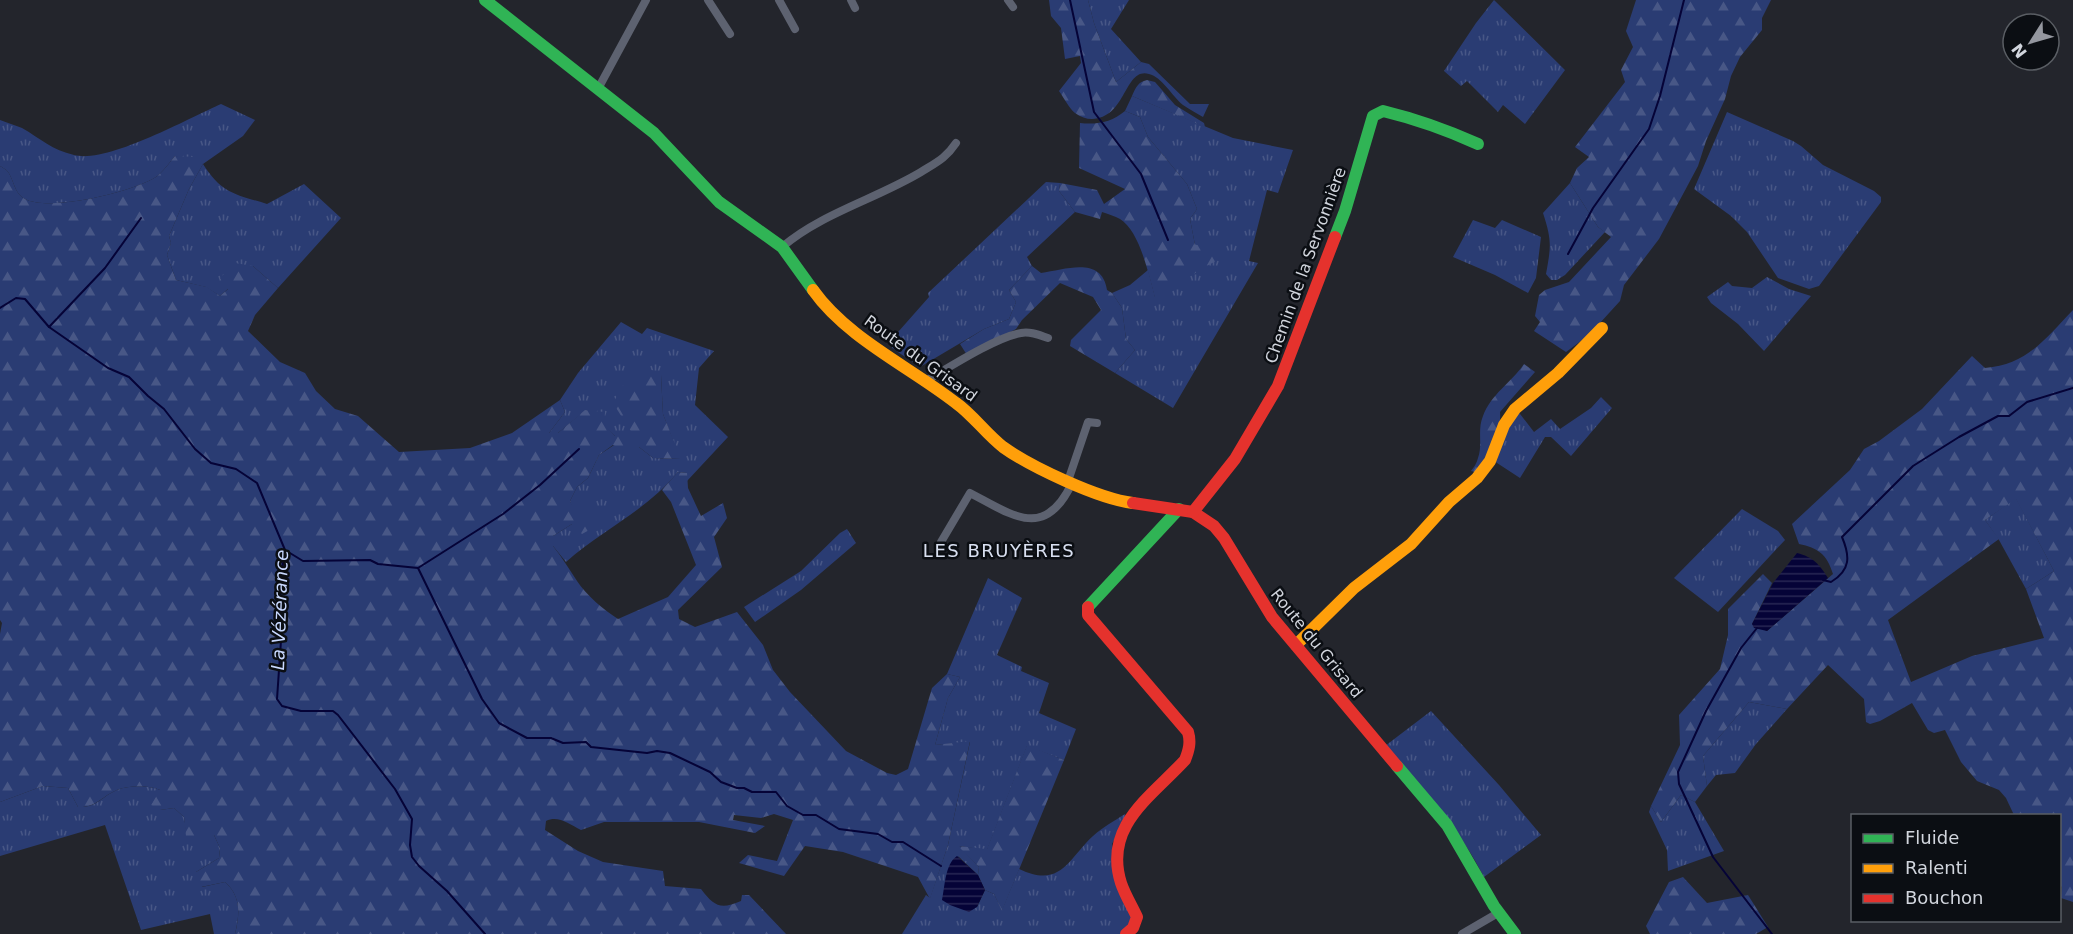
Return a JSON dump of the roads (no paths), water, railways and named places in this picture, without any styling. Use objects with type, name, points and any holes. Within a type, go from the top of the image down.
[{"type":"street","name":"Route du Grisard","points":[[485,0],[600,87],[654,134],[720,202],[782,247],[828,309],[882,352],[957,403],[1002,446],[1037,467],[1113,499],[1193,512],[1214,526],[1224,538],[1263,604],[1447,825],[1498,913],[1515,934]]},
{"type":"street","points":[[600,87],[646,0]]},
{"type":"street","points":[[708,0],[730,34]]},
{"type":"street","points":[[778,0],[795,29]]},
{"type":"street","name":"Chemin de la Servonnière","points":[[1193,512],[1235,459],[1278,386],[1348,200],[1372,116],[1383,111],[1421,120],[1478,144]]},
{"type":"street","points":[[782,247],[799,233],[824,218],[895,187],[949,155],[956,143]]},
{"type":"street","points":[[1296,645],[1354,588],[1411,544],[1449,502],[1477,478],[1490,461],[1504,425],[1515,409],[1558,373],[1602,328]]},
{"type":"street","points":[[924,382],[1015,334],[1029,333],[1048,338]]},
{"type":"street","points":[[941,543],[970,493],[1014,516],[1031,519],[1054,510],[1066,495],[1088,422],[1097,423]]},
{"type":"street","points":[[1126,934],[1133,928],[1137,917],[1123,889],[1118,870],[1116,850],[1121,834],[1134,815],[1185,760],[1191,740],[1188,732],[1088,615],[1088,605],[1179,509]]},
{"type":"street","points":[[1462,934],[1498,913]]},
{"type":"waterway","points":[[1070,0],[1094,112],[1141,174],[1168,240]]},
{"type":"waterway","points":[[1568,254],[1593,208],[1649,129],[1660,96],[1684,0]]},
{"type":"waterway","points":[[49,327],[105,268],[141,218]]},
{"type":"waterway","name":"La Vézérance","points":[[0,308],[16,298],[25,299],[49,327],[108,368],[129,377],[164,409],[195,449],[211,463],[236,469],[257,483],[285,550],[280,585],[282,626],[277,699],[282,706],[301,711],[333,711],[338,715],[395,789],[412,819],[410,845],[412,857],[447,891],[485,934]]},
{"type":"waterway","points":[[1823,580],[1831,582],[1842,573],[1845,567],[1847,556],[1842,537],[1913,466],[1998,416],[2009,416],[2027,402],[2073,388]]},
{"type":"waterway","points":[[418,568],[503,514],[540,485],[579,449]]},
{"type":"waterway","points":[[285,550],[303,561],[370,560],[378,564],[418,568],[482,699],[499,723],[527,738],[551,738],[563,743],[586,742],[591,747],[670,753],[710,772],[721,782],[737,788],[744,788],[752,792],[776,792],[787,806],[803,815],[816,815],[839,829],[878,834],[892,842],[903,842],[941,866]]},
{"type":"waterway","points":[[1757,628],[1741,648],[1706,711],[1678,772],[1679,784],[1713,857],[1772,934]]},
{"type":"district","name":"LES BRUYÈRES","points":[[999,551]]}]
